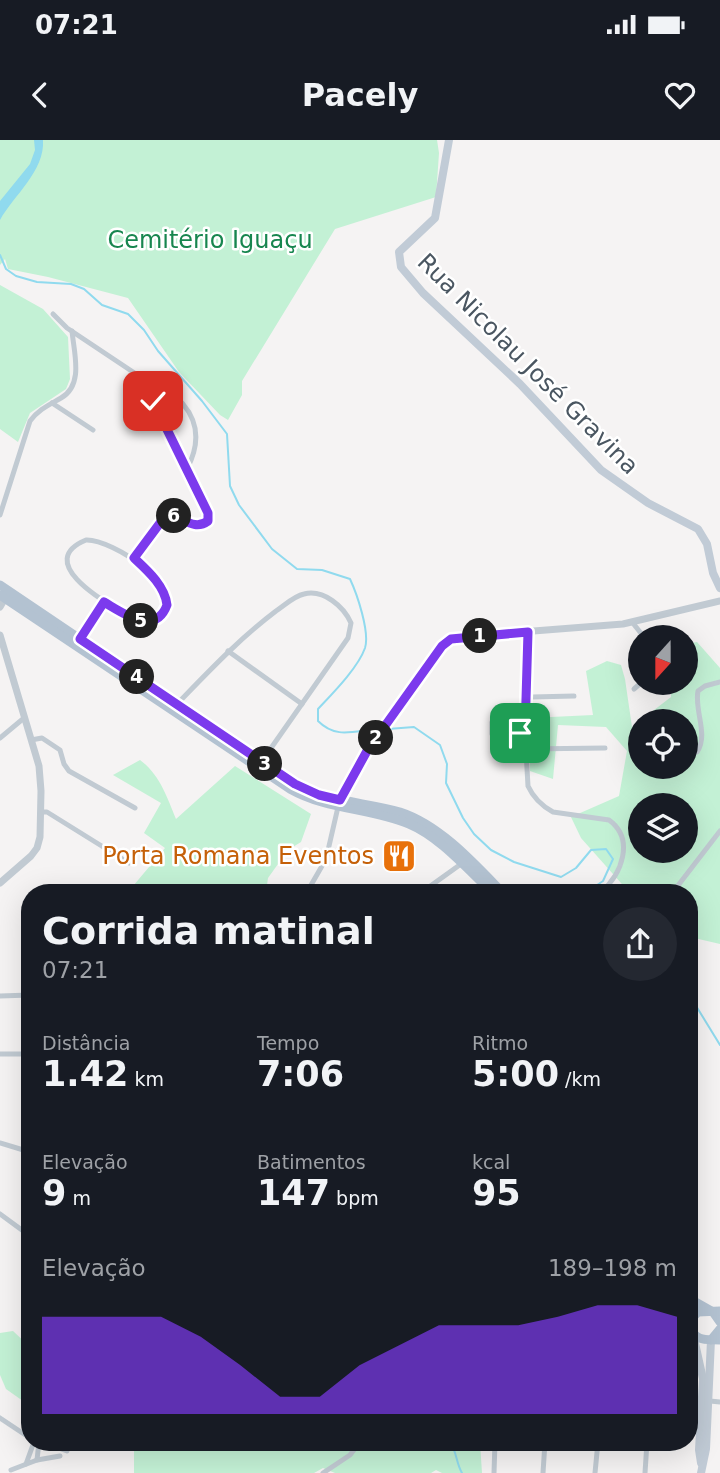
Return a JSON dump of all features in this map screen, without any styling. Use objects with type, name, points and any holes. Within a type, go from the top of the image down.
[{"type":"main road","name":"Rua Nicolau José Gravina","points":[[449,140],[435,218],[402,246],[398,257],[401,267],[424,293],[520,384],[601,470],[648,503],[698,529],[707,544],[713,573],[720,588]]},
{"type":"main road","points":[[0,585],[4,594],[58,634],[161,703],[188,712],[286,778]]},
{"type":"main road","points":[[4,594],[107,657],[266,774],[308,798],[399,812],[422,821],[494,884]]},
{"type":"main road","points":[[58,634],[73,640],[80,639]]},
{"type":"main road","points":[[84,651],[89,649],[107,657]]},
{"type":"main road","points":[[241,757],[253,762],[262,761]]},
{"type":"main road","points":[[266,774],[273,772],[339,803],[411,825],[431,837],[483,884]]},
{"type":"main road","points":[[461,864],[466,863],[478,869]]},
{"type":"main road","points":[[698,1303],[720,1310]]},
{"type":"main road","points":[[698,1304],[716,1315],[720,1322]]},
{"type":"main road","points":[[698,1314],[720,1310]]},
{"type":"main road","points":[[701,1473],[699,1450],[705,1401],[715,1340],[720,1329]]},
{"type":"main road","points":[[698,1337],[701,1340],[715,1340]]},
{"type":"main road","points":[[698,1359],[705,1401]]},
{"type":"street","points":[[52,314],[72,331],[136,374]]},
{"type":"street","points":[[0,515],[27,427],[38,411],[67,394],[75,383],[72,331]]},
{"type":"street","points":[[134,558],[166,515],[175,516],[195,526],[201,526],[208,521],[208,513],[155,407],[153,395],[159,389],[171,393],[179,400],[193,419],[196,448],[187,469]]},
{"type":"street","points":[[52,402],[93,430]]},
{"type":"street","points":[[94,540],[113,546],[134,558],[159,585],[166,600],[164,611],[153,621],[146,622],[104,602],[84,588],[73,576],[68,561],[72,548],[78,543],[94,540]]},
{"type":"street","points":[[177,709],[228,651],[260,623],[292,599],[306,593],[324,596],[346,613],[352,627],[344,643],[262,761]]},
{"type":"street","points":[[0,607],[4,594]]},
{"type":"street","points":[[312,884],[326,859],[339,803],[380,733],[447,641],[455,638],[632,622],[720,601]]},
{"type":"street","points":[[80,639],[104,602]]},
{"type":"street","points":[[528,632],[525,733],[528,786],[545,808],[561,814],[609,820],[621,832],[624,852],[609,884]]},
{"type":"street","points":[[0,635],[40,774],[41,812],[37,848],[0,883]]},
{"type":"street","points":[[228,651],[302,704]]},
{"type":"street","points":[[698,709],[698,691],[705,685],[720,682]]},
{"type":"street","points":[[526,695],[574,696]]},
{"type":"street","points":[[698,710],[701,742],[698,748]]},
{"type":"street","points":[[0,738],[24,718]]},
{"type":"street","points":[[514,719],[492,722],[492,734],[525,733]]},
{"type":"street","points":[[31,740],[46,739],[60,750],[69,771],[135,808]]},
{"type":"street","points":[[526,749],[605,748]]},
{"type":"street","points":[[41,812],[47,813],[128,863]]},
{"type":"street","points":[[679,884],[720,831]]},
{"type":"street","points":[[433,884],[461,864]]},
{"type":"street","points":[[0,996],[21,995]]},
{"type":"street","points":[[0,1054],[21,1054]]},
{"type":"street","points":[[0,1143],[21,1149]]},
{"type":"street","points":[[0,1214],[21,1229]]},
{"type":"street","points":[[698,1400],[720,1402]]},
{"type":"street","points":[[0,1418],[21,1432]]},
{"type":"street","points":[[26,1464],[31,1451]]},
{"type":"street","points":[[37,1460],[38,1451]]},
{"type":"street","points":[[323,1473],[353,1451]]},
{"type":"street","points":[[494,1473],[495,1451]]},
{"type":"street","points":[[543,1473],[544,1451]]},
{"type":"street","points":[[595,1473],[597,1451]]},
{"type":"street","points":[[645,1473],[646,1451]]},
{"type":"street","points":[[11,1470],[37,1460],[60,1456]]},
{"type":"green space","name":"Cemitério Iguaçu","points":[[0,140],[437,140],[439,153],[436,197],[335,229],[242,381],[242,395],[228,420],[179,372],[128,298],[8,269],[5,259],[0,265]]},
{"type":"green space","points":[[0,285],[43,309],[68,337],[70,379],[66,389],[30,413],[18,442],[0,429]]},
{"type":"green space","points":[[698,643],[720,668],[720,944],[698,939],[698,884],[622,884],[581,838],[571,817],[619,796],[627,751],[606,727],[558,725],[553,779],[530,771],[530,718],[593,715],[586,671],[607,661],[621,665],[625,679],[629,709],[628,779],[698,779],[698,709],[655,709],[671,697],[698,695]]},
{"type":"green space","points":[[140,760],[158,779],[176,819],[235,766],[311,814],[301,842],[288,850],[268,878],[267,884],[135,884],[165,848],[144,833],[161,803],[113,775]]},
{"type":"green space","points":[[13,1331],[21,1339],[21,1400],[6,1389],[0,1375],[0,1333]]},
{"type":"green space","points":[[134,1451],[481,1451],[482,1473],[442,1473],[436,1470],[431,1473],[335,1473],[323,1468],[314,1473],[134,1473]]},
{"type":"water","points":[[34,140],[43,140],[39,162],[0,220],[0,201],[30,164],[35,150]]},
{"type":"waterway","points":[[0,255],[6,269],[16,276],[37,282],[71,284],[84,289],[102,305],[128,314],[144,330],[158,351],[227,434],[230,486],[239,505],[272,549],[297,569],[322,570],[350,579],[364,623],[365,648],[351,672],[318,709],[318,721],[338,732],[377,729]]},
{"type":"waterway","points":[[388,729],[414,727],[440,745],[447,764],[446,783],[463,818],[474,834],[491,850],[514,862],[561,877],[576,868],[591,850],[606,849],[613,859],[603,881],[599,884]]},
{"type":"waterway","points":[[698,1009],[720,1045]]},
{"type":"waterway","points":[[454,1451],[462,1473]]},
{"type":"place","name":"Porta Romana Eventos","points":[[399,856]]},
{"type":"route","points":[[153,401],[208,513],[208,521],[201,526],[195,526],[170,514],[166,515],[134,558],[164,594],[167,605],[159,618],[140,621],[104,602],[80,639],[295,784],[340,800],[372,744],[442,646],[451,639],[528,632],[525,733],[520,733]]}]
